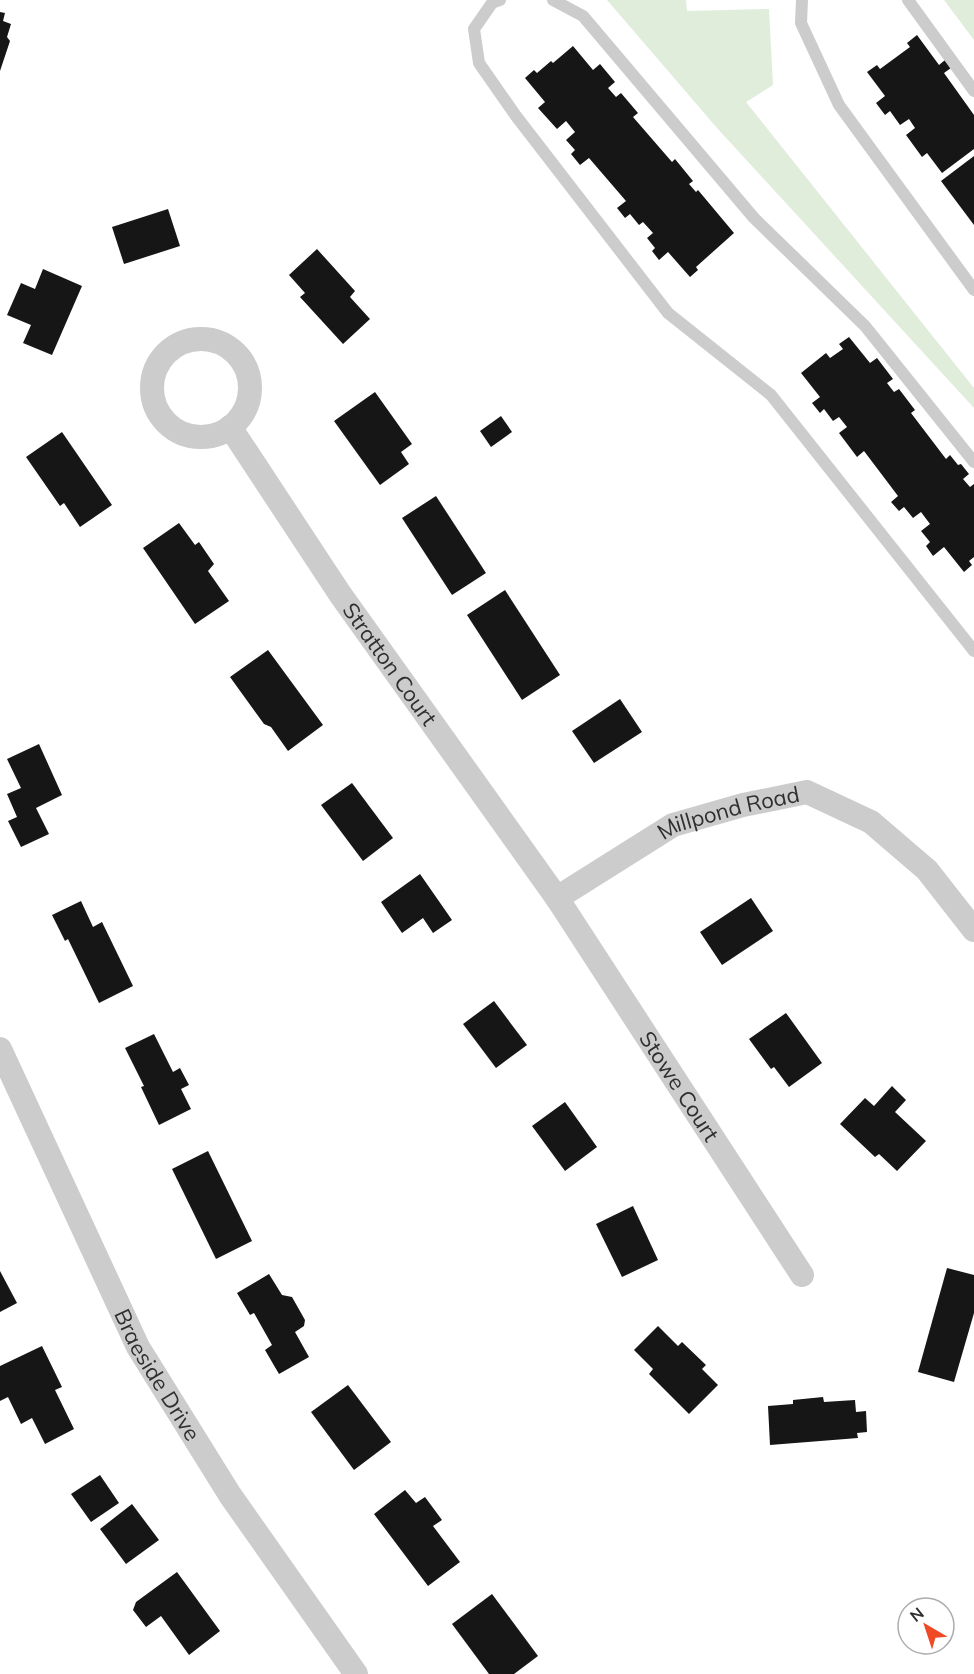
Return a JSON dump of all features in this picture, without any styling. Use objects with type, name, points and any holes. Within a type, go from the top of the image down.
[{"type":"street","points":[[197,340],[213,341],[228,348],[241,359],[249,374],[250,390],[247,407],[238,421],[230,427],[210,437],[195,437],[180,433],[167,423],[158,411],[153,396],[153,380],[158,365],[168,353],[181,344],[197,340]]},
{"type":"street","name":"Stratton Court","points":[[230,427],[340,594],[558,898]]},
{"type":"street","name":"Millpond Road","points":[[558,898],[673,825],[742,805],[807,792],[871,822],[927,870],[974,930]]},
{"type":"street","name":"Stowe Court","points":[[558,898],[802,1275]]},
{"type":"street","name":"Braeside Drive","points":[[0,1050],[138,1347],[230,1495],[356,1674]]},
{"type":"lane","points":[[500,0],[492,3],[474,29],[479,63],[516,116],[668,313],[771,395],[974,651]]},
{"type":"lane","points":[[553,0],[583,16],[754,218],[865,326],[974,462]]},
{"type":"lane","points":[[802,0],[801,22],[839,105],[974,290]]},
{"type":"lane","points":[[908,0],[974,91]]},
{"type":"green space","points":[[607,0],[686,0],[687,11],[769,9],[773,85],[746,102],[974,388],[974,408],[717,128]]},
{"type":"green space","points":[[944,0],[974,0],[974,40]]},
{"type":"building","points":[[0,12],[5,13],[3,21],[11,24],[7,37],[10,41],[0,71]]},
{"type":"building","points":[[917,35],[939,65],[945,60],[951,68],[944,73],[974,115],[974,149],[942,173],[927,153],[922,157],[906,135],[915,128],[909,119],[900,125],[890,111],[885,115],[876,103],[885,96],[867,72],[877,65],[880,69],[910,47],[907,43]]},
{"type":"building","points":[[573,46],[593,70],[600,64],[615,82],[608,88],[616,97],[621,93],[638,113],[633,117],[672,162],[675,159],[693,181],[689,184],[696,192],[698,190],[734,233],[696,267],[698,270],[690,277],[668,252],[659,260],[652,251],[655,248],[647,238],[653,233],[643,222],[639,225],[630,214],[625,218],[617,208],[626,201],[589,158],[580,165],[571,154],[575,150],[566,140],[575,132],[566,121],[557,129],[538,108],[545,102],[525,78],[534,70],[537,73],[551,61],[553,63]]},
{"type":"building","points":[[974,156],[974,225],[941,181]]},
{"type":"building","points":[[168,209],[180,246],[124,264],[112,227]]},
{"type":"building","points":[[317,249],[355,291],[350,297],[370,319],[343,344],[300,297],[305,293],[289,275]]},
{"type":"building","points":[[43,269],[82,286],[52,355],[23,343],[31,325],[7,315],[21,283],[35,289]]},
{"type":"building","points":[[849,337],[870,363],[877,358],[893,379],[887,383],[894,392],[899,389],[915,410],[911,413],[946,459],[950,455],[958,465],[961,464],[969,474],[963,479],[970,487],[974,484],[974,557],[969,561],[972,565],[964,572],[944,547],[933,556],[926,546],[930,542],[921,531],[930,524],[921,512],[913,518],[904,507],[899,511],[891,502],[898,496],[864,451],[857,457],[839,433],[847,427],[839,417],[833,421],[824,409],[820,413],[812,403],[820,397],[801,373],[826,353],[830,358],[843,349],[839,344]]},
{"type":"building","points":[[375,392],[412,444],[401,452],[409,464],[380,485],[334,421]]},
{"type":"building","points":[[501,416],[512,432],[491,447],[480,431]]},
{"type":"building","points":[[62,432],[112,505],[80,527],[64,503],[60,506],[26,457]]},
{"type":"building","points":[[436,496],[486,573],[452,595],[402,518]]},
{"type":"building","points":[[179,523],[195,545],[199,542],[214,564],[208,571],[229,601],[195,624],[143,548]]},
{"type":"building","points":[[505,590],[560,675],[522,700],[467,615]]},
{"type":"building","points":[[268,650],[323,725],[288,751],[271,727],[264,724],[230,677]]},
{"type":"building","points":[[620,699],[642,732],[594,763],[572,731]]},
{"type":"building","points":[[39,744],[62,795],[36,808],[49,834],[21,847],[8,821],[17,817],[7,794],[21,788],[7,759]]},
{"type":"building","points":[[352,783],[393,838],[363,861],[321,805]]},
{"type":"building","points":[[420,874],[452,920],[433,933],[423,918],[402,933],[381,902]]},
{"type":"building","points":[[751,898],[773,931],[722,965],[700,932]]},
{"type":"building","points":[[81,901],[93,927],[102,922],[133,986],[99,1003],[68,939],[65,941],[52,915]]},
{"type":"building","points":[[494,1001],[527,1045],[496,1068],[463,1024]]},
{"type":"building","points":[[786,1013],[822,1063],[789,1087],[774,1067],[771,1069],[749,1039]]},
{"type":"building","points":[[154,1034],[173,1072],[180,1068],[189,1085],[181,1089],[191,1109],[159,1125],[141,1087],[144,1086],[125,1048]]},
{"type":"building","points":[[892,1086],[906,1100],[895,1112],[926,1141],[897,1171],[879,1154],[875,1157],[840,1124],[865,1098],[874,1106]]},
{"type":"building","points":[[565,1102],[597,1147],[565,1171],[532,1126]]},
{"type":"building","points":[[208,1151],[252,1241],[216,1259],[172,1169]]},
{"type":"building","points":[[633,1206],[658,1260],[622,1277],[596,1224]]},
{"type":"building","points":[[947,1268],[974,1275],[974,1313],[954,1382],[918,1372]]},
{"type":"building","points":[[0,1271],[17,1303],[0,1312]]},
{"type":"building","points":[[269,1274],[282,1295],[292,1297],[305,1320],[304,1326],[295,1332],[309,1357],[279,1374],[265,1350],[272,1345],[254,1313],[250,1315],[237,1293]]},
{"type":"building","points":[[658,1326],[678,1346],[682,1342],[706,1365],[702,1369],[718,1385],[689,1414],[649,1374],[653,1369],[634,1350]]},
{"type":"building","points":[[42,1346],[62,1387],[55,1390],[74,1429],[45,1444],[32,1418],[21,1424],[8,1397],[0,1401],[0,1366]]},
{"type":"building","points":[[348,1385],[391,1442],[354,1470],[311,1412]]},
{"type":"building","points":[[823,1397],[824,1402],[855,1400],[856,1412],[866,1411],[867,1432],[857,1433],[858,1438],[770,1445],[768,1406],[793,1404],[793,1400]]},
{"type":"building","points":[[100,1475],[119,1503],[91,1522],[71,1494]]},
{"type":"building","points":[[405,1490],[416,1503],[425,1497],[442,1520],[433,1526],[460,1562],[428,1586],[374,1514]]},
{"type":"building","points":[[132,1504],[159,1540],[126,1564],[100,1529]]},
{"type":"building","points":[[177,1572],[220,1631],[189,1655],[161,1616],[146,1627],[133,1610],[136,1602]]},
{"type":"building","points":[[492,1594],[538,1656],[514,1674],[489,1674],[452,1624]]}]
